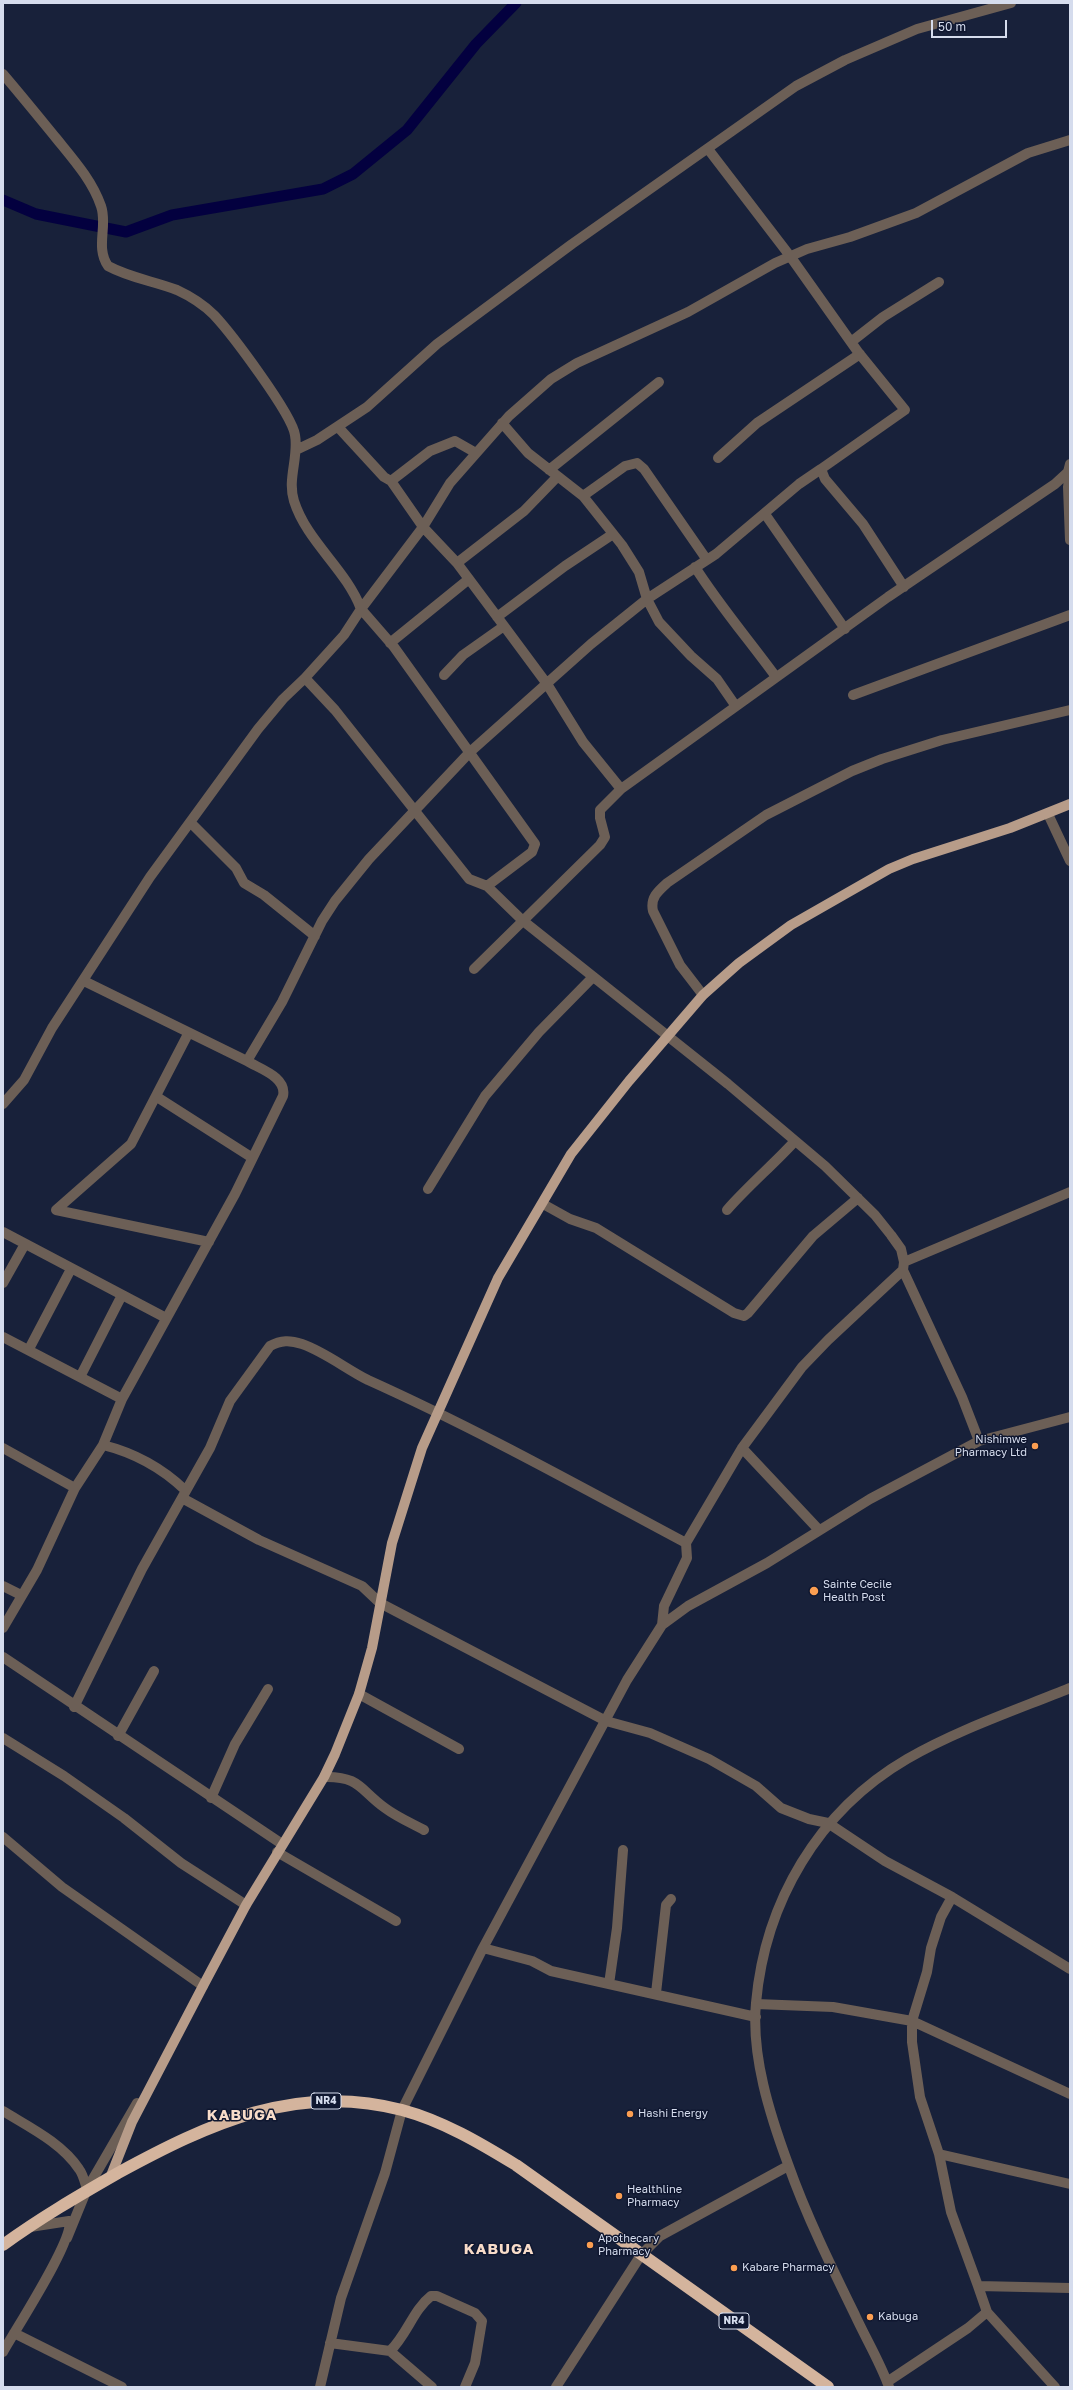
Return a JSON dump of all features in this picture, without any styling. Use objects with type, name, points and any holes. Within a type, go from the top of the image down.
[{"type":"highway","name":"NR4","points":[[3,2245],[27,2227],[88,2189],[166,2147],[209,2127],[242,2115],[269,2108],[326,2101],[369,2103],[402,2110],[437,2122],[474,2139],[516,2165],[828,2387]]},
{"type":"main road","points":[[110,2178],[132,2122],[246,1905],[279,1848],[324,1777],[348,1724],[359,1694],[372,1648],[392,1543],[411,1477],[461,1358],[498,1278],[543,1204],[562,1169],[582,1139],[703,995],[739,963],[791,925],[864,882],[913,859],[1010,828],[1070,804]]},
{"type":"street","points":[[296,450],[338,427],[377,398],[438,344],[572,244],[708,149],[778,97],[845,60],[930,25],[1011,3]]},
{"type":"street","points":[[3,74],[88,180],[97,195],[104,216],[101,242],[104,258],[108,266],[129,275],[177,290],[213,314],[232,335],[280,406],[293,428],[296,450],[292,487],[294,501],[318,542],[348,582],[361,609],[390,643],[535,844],[532,852],[487,886]]},
{"type":"street","points":[[3,1104],[24,1080],[52,1028],[84,982],[127,910],[258,728],[283,699],[344,635],[361,609],[423,527],[450,483],[502,423],[551,380],[577,362],[660,327],[790,256],[916,213],[1022,156],[1070,140]]},
{"type":"street","points":[[247,1061],[282,1002],[328,910],[350,882],[470,752],[647,599],[707,560],[765,514],[799,484],[904,410],[860,354],[790,256],[708,149]]},
{"type":"street","points":[[851,342],[883,317],[939,282]]},
{"type":"street","points":[[718,458],[757,423],[860,354]]},
{"type":"street","points":[[549,470],[659,382]]},
{"type":"street","points":[[502,423],[528,453],[583,496],[613,534],[639,572],[647,599],[659,622],[691,656],[717,679],[735,705]]},
{"type":"street","points":[[338,427],[384,477],[391,481],[423,527],[457,563],[547,684],[583,742],[621,789]]},
{"type":"street","points":[[391,481],[440,446],[455,441],[476,453]]},
{"type":"street","points":[[583,496],[625,466],[637,463],[644,469],[707,560]]},
{"type":"street","points":[[821,469],[825,479],[863,524],[904,586]]},
{"type":"street","points":[[474,969],[603,841],[605,831],[600,818],[600,810],[621,789],[735,705],[846,629],[904,586],[1036,498],[1070,469]]},
{"type":"street","points":[[1070,469],[1070,540]]},
{"type":"street","points":[[457,563],[524,511],[557,477]]},
{"type":"street","points":[[765,514],[846,629]]},
{"type":"street","points":[[497,617],[565,566],[613,534]]},
{"type":"street","points":[[695,567],[714,597],[742,630],[776,676]]},
{"type":"street","points":[[390,643],[469,579]]},
{"type":"street","points":[[853,695],[1070,615]]},
{"type":"street","points":[[444,675],[463,655],[504,626]]},
{"type":"street","points":[[304,678],[335,710],[469,879],[487,886],[522,920],[728,1084],[825,1166],[858,1198],[892,1235],[901,1249],[903,1266],[962,1397],[979,1441]]},
{"type":"street","points":[[703,995],[680,965],[653,911],[651,903],[657,892],[667,883],[766,815],[852,771],[882,759],[942,740],[1070,710]]},
{"type":"street","points":[[1048,814],[1070,861]]},
{"type":"street","points":[[190,822],[236,868],[244,883],[264,895],[315,936]]},
{"type":"street","points":[[428,1189],[484,1096],[539,1032],[593,977]]},
{"type":"street","points":[[3,1628],[37,1570],[75,1488],[103,1445],[122,1399],[235,1194],[251,1157],[284,1090],[280,1081],[247,1061],[188,1034],[84,982]]},
{"type":"street","points":[[188,1034],[157,1097],[131,1144],[56,1210],[209,1242]]},
{"type":"street","points":[[157,1097],[251,1157]]},
{"type":"street","points":[[727,1210],[745,1190],[776,1162],[795,1141]]},
{"type":"street","points":[[662,1625],[664,1606],[687,1558],[686,1543],[742,1448],[802,1368],[828,1340],[903,1266],[1070,1192]]},
{"type":"street","points":[[543,1204],[570,1219],[596,1228],[734,1313],[744,1316],[748,1314],[813,1236],[858,1198]]},
{"type":"street","points":[[3,1232],[166,1318]]},
{"type":"street","points":[[3,1283],[25,1244]]},
{"type":"street","points":[[29,1349],[71,1269]]},
{"type":"street","points":[[80,1377],[122,1295]]},
{"type":"street","points":[[3,1337],[29,1349],[122,1399]]},
{"type":"street","points":[[74,1707],[142,1569],[210,1448],[230,1401],[259,1358],[270,1346],[278,1342],[289,1341],[302,1344],[319,1352],[347,1370],[439,1412],[686,1543]]},
{"type":"street","points":[[320,2387],[341,2298],[385,2173],[402,2110],[483,1948],[628,1680],[662,1625],[688,1606],[768,1563],[870,1499],[979,1441],[1070,1417]]},
{"type":"street","points":[[103,1445],[120,1449],[150,1463],[184,1494],[259,1540],[362,1586],[380,1603],[606,1721],[650,1733],[709,1759],[756,1786],[781,1808],[808,1819],[828,1823],[885,1861],[952,1897],[1070,1969]]},
{"type":"street","points":[[3,1448],[75,1488]]},
{"type":"street","points":[[742,1448],[819,1530]]},
{"type":"street","points":[[3,1586],[21,1595]]},
{"type":"street","points":[[3,1658],[211,1798],[279,1848],[396,1921]]},
{"type":"street","points":[[118,1736],[154,1671]]},
{"type":"street","points":[[987,2312],[968,2328],[888,2384],[827,2254],[788,2166],[769,2106],[760,2069],[756,2004],[765,1952],[773,1920],[788,1886],[810,1849],[828,1823],[865,1789],[908,1759],[970,1728],[1070,1688]]},
{"type":"street","points":[[211,1798],[235,1744],[268,1689]]},
{"type":"street","points":[[359,1694],[459,1749]]},
{"type":"street","points":[[3,1738],[64,1776],[124,1818],[181,1863],[246,1905]]},
{"type":"street","points":[[324,1777],[340,1777],[357,1783],[385,1809],[424,1830]]},
{"type":"street","points":[[3,1837],[62,1887],[203,1986]]},
{"type":"street","points":[[609,1984],[617,1928],[623,1850]]},
{"type":"street","points":[[952,1897],[935,1932],[927,1972],[912,2021],[914,2066],[920,2097],[939,2154],[951,2212],[987,2312],[1055,2387]]},
{"type":"street","points":[[656,1993],[666,1905],[671,1899]]},
{"type":"street","points":[[483,1948],[532,1961],[551,1971],[656,1993],[756,2017]]},
{"type":"street","points":[[756,2004],[833,2007],[912,2021],[1070,2094]]},
{"type":"street","points":[[3,2352],[67,2238],[88,2189],[188,2015]]},
{"type":"street","points":[[3,2111],[51,2141],[66,2154],[80,2169],[88,2189]]},
{"type":"street","points":[[939,2154],[1070,2184]]},
{"type":"street","points":[[556,2387],[641,2254],[667,2230],[703,2213],[788,2166]]},
{"type":"street","points":[[27,2227],[69,2221],[70,2228],[67,2238]]},
{"type":"street","points":[[978,2286],[1070,2288]]},
{"type":"street","points":[[390,2351],[399,2342],[420,2309],[431,2296],[437,2296],[475,2313],[482,2321],[475,2363],[465,2387]]},
{"type":"street","points":[[14,2333],[122,2387]]},
{"type":"street","points":[[330,2343],[390,2351],[432,2387]]},
{"type":"waterway","points":[[3,200],[36,214],[126,232],[172,215],[323,189],[353,174],[407,130],[476,44],[516,3]]},
{"type":"place","name":"Nishimwe Pharmacy Ltd","points":[[1035,1446]]},
{"type":"place","name":"Sainte Cecile Health Post","points":[[814,1591]]},
{"type":"place","name":"Hashi Energy","points":[[630,2114]]},
{"type":"place","name":"Healthline Pharmacy","points":[[619,2196]]},
{"type":"place","name":"Apothecary Pharmacy","points":[[590,2245]]},
{"type":"place","name":"Kabare Pharmacy","points":[[734,2268]]},
{"type":"place","name":"Kabuga","points":[[870,2317]]},
{"type":"district","name":"KABUGA","points":[[242,2115]]},
{"type":"district","name":"KABUGA","points":[[499,2249]]}]
